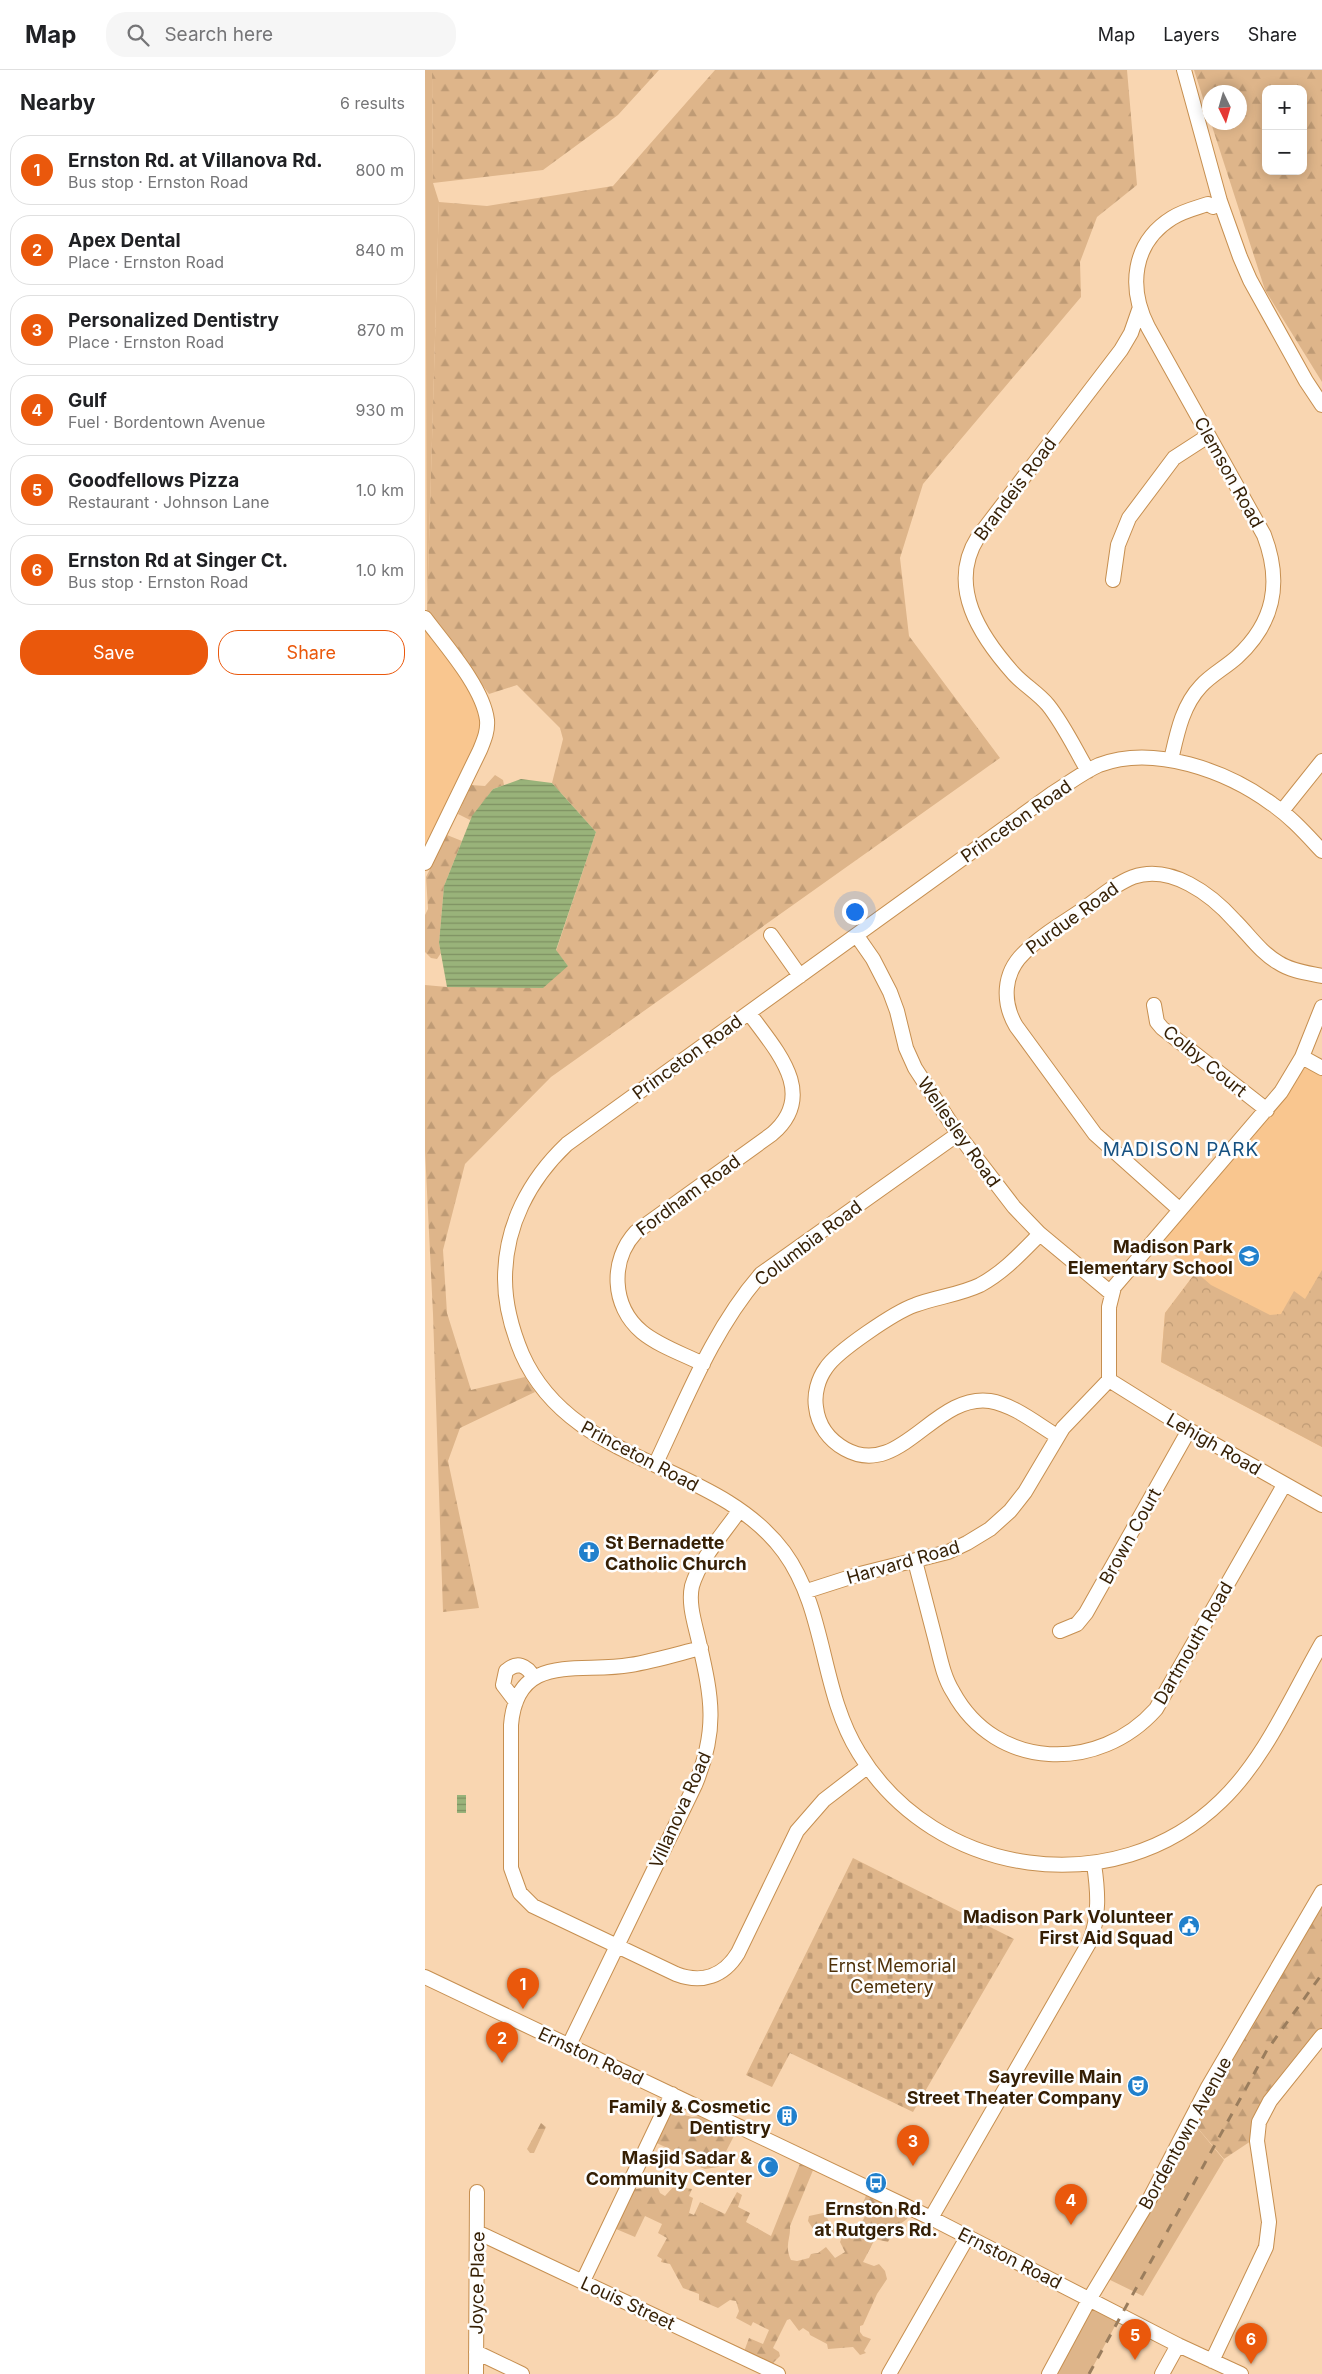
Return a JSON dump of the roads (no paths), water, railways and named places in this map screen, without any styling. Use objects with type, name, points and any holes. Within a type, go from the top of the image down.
[{"type":"street","points":[[1184,70],[1220,202],[1240,257],[1250,280],[1306,381],[1322,405]]},
{"type":"street","name":"Clemson Road","points":[[1171,760],[1185,710],[1201,686],[1238,656],[1258,634],[1269,614],[1272,596],[1272,555],[1264,535],[1139,310],[1136,275],[1141,253],[1150,238],[1159,228],[1177,215],[1208,204],[1213,207]]},
{"type":"street","name":"Brandeis Road","points":[[1088,770],[1047,704],[1014,674],[976,624],[968,601],[966,569],[971,548],[978,537],[1121,350],[1131,333],[1139,310]]},
{"type":"street","points":[[1113,580],[1119,545],[1129,518],[1174,458],[1208,436]]},
{"type":"street","points":[[425,618],[464,671],[482,701],[487,720],[486,735],[480,750],[425,862]]},
{"type":"street","name":"Princeton Road","points":[[1322,851],[1282,811],[1243,786],[1171,760],[1153,757],[1133,758],[1109,762],[1088,770],[1053,793],[563,1148],[543,1169],[531,1186],[515,1220],[505,1268],[509,1314],[520,1348],[538,1383],[561,1410],[584,1428],[719,1498],[763,1529],[778,1544],[807,1591],[837,1706],[850,1738],[867,1766],[882,1786],[912,1814],[943,1835],[975,1850],[996,1857],[1039,1865],[1071,1866],[1094,1864],[1131,1855],[1159,1844],[1193,1824],[1223,1799],[1255,1760],[1322,1643]]},
{"type":"street","points":[[1282,811],[1322,761]]},
{"type":"street","name":"Purdue Road","points":[[1180,1210],[1095,1134],[1016,1026],[1008,1007],[1006,994],[1009,975],[1015,964],[1027,949],[1115,887],[1131,878],[1154,874],[1179,880],[1211,897],[1264,952],[1280,964],[1322,976]]},
{"type":"street","points":[[771,934],[800,976]]},
{"type":"street","name":"Wellesley Road","points":[[857,936],[873,959],[890,992],[911,1062],[958,1134],[1003,1194],[1040,1234],[1111,1293]]},
{"type":"street","name":"Colby Court","points":[[1154,1005],[1157,1022],[1162,1028],[1267,1110]]},
{"type":"street","points":[[1109,1380],[1108,1316],[1111,1293],[1267,1110],[1289,1081],[1302,1057],[1322,1007]]},
{"type":"street","name":"Fordham Road","points":[[703,1364],[657,1342],[634,1325],[619,1297],[617,1272],[625,1248],[636,1232],[772,1134],[786,1116],[793,1097],[789,1071],[749,1013]]},
{"type":"street","points":[[1302,1057],[1322,1068]]},
{"type":"street","name":"Columbia Road","points":[[655,1465],[703,1364],[739,1299],[761,1274],[958,1134]]},
{"type":"street","points":[[1040,1234],[992,1278],[964,1291],[906,1309],[837,1356],[823,1372],[816,1392],[815,1405],[820,1422],[828,1436],[843,1448],[864,1455],[873,1456],[891,1451],[950,1409],[972,1401],[991,1402],[1008,1407],[1057,1436]]},
{"type":"street","name":"Harvard Road","points":[[807,1591],[860,1574],[915,1561],[959,1547],[998,1522],[1010,1511],[1025,1492],[1057,1436],[1109,1380]]},
{"type":"street","name":"Lehigh Road","points":[[1109,1380],[1189,1430],[1322,1505]]},
{"type":"street","name":"Brown Court","points":[[1060,1631],[1077,1624],[1086,1613],[1189,1430]]},
{"type":"street","name":"Dartmouth Road","points":[[915,1561],[946,1678],[952,1692],[968,1715],[996,1738],[1023,1749],[1062,1755],[1089,1752],[1122,1737],[1144,1721],[1160,1703],[1284,1485]]},
{"type":"street","name":"Villanova Road","points":[[569,2045],[695,1784],[704,1760],[710,1739],[711,1714],[708,1679],[691,1600],[693,1585],[702,1564],[739,1511]]},
{"type":"street","points":[[701,1648],[630,1665],[557,1669],[534,1678],[522,1689],[516,1702],[511,1725],[510,1862],[516,1886],[523,1897],[538,1909],[689,1978],[705,1978],[726,1969],[738,1953],[797,1831],[824,1800],[867,1766]]},
{"type":"street","points":[[516,1702],[503,1685],[505,1671],[511,1667],[523,1666],[529,1670],[534,1678]]},
{"type":"street","points":[[931,2218],[1086,1950],[1092,1936],[1097,1912],[1098,1893],[1094,1864]]},
{"type":"street","name":"Bordentown Avenue","points":[[1049,2374],[1090,2298],[1132,2230],[1208,2087],[1322,1892]]},
{"type":"street","name":"Ernston Road","points":[[425,1977],[968,2236],[1178,2345],[1241,2374]]},
{"type":"street","points":[[1212,2361],[1266,2247],[1269,2222],[1257,2146],[1259,2122],[1266,2106],[1322,2036]]},
{"type":"street","points":[[583,2281],[673,2094]]},
{"type":"street","name":"Joyce Place","points":[[476,2374],[477,2192]]},
{"type":"street","name":"Louis Street","points":[[477,2232],[778,2374]]},
{"type":"street","points":[[889,2374],[968,2236]]},
{"type":"street","points":[[1162,2374],[1178,2345]]},
{"type":"street","points":[[476,2352],[521,2374]]},
{"type":"railway","points":[[1089,2374],[1267,2050],[1322,1974]]},
{"type":"place","name":"Madison Park Elementary School","points":[[1249,1256]]},
{"type":"place","name":"St Bernadette Catholic Church","points":[[589,1552]]},
{"type":"place","name":"Madison Park Volunteer First Aid Squad","points":[[1189,1926]]},
{"type":"place","name":"Ernston Rd. at Villanova Rd.","points":[[523,2009]]},
{"type":"place","name":"Apex Dental","points":[[502,2063]]},
{"type":"place","name":"Sayreville Main Street Theater Company","points":[[1138,2086]]},
{"type":"place","name":"Family & Cosmetic Dentistry","points":[[787,2116]]},
{"type":"place","name":"Personalized Dentistry","points":[[913,2166]]},
{"type":"place","name":"Masjid Sadar & Community Center","points":[[768,2167]]},
{"type":"place","name":"Ernston Rd. at Rutgers Rd.","points":[[876,2183]]},
{"type":"place","name":"Gulf","points":[[1071,2225]]},
{"type":"place","name":"Goodfellows Pizza","points":[[1135,2360]]},
{"type":"place","name":"Ernston Rd at Singer Ct.","points":[[1251,2364]]},
{"type":"district","name":"MADISON PARK","points":[[1181,1149]]},
{"type":"park label","name":"Ernst Memorial Cemetery","points":[[892,1975]]}]
